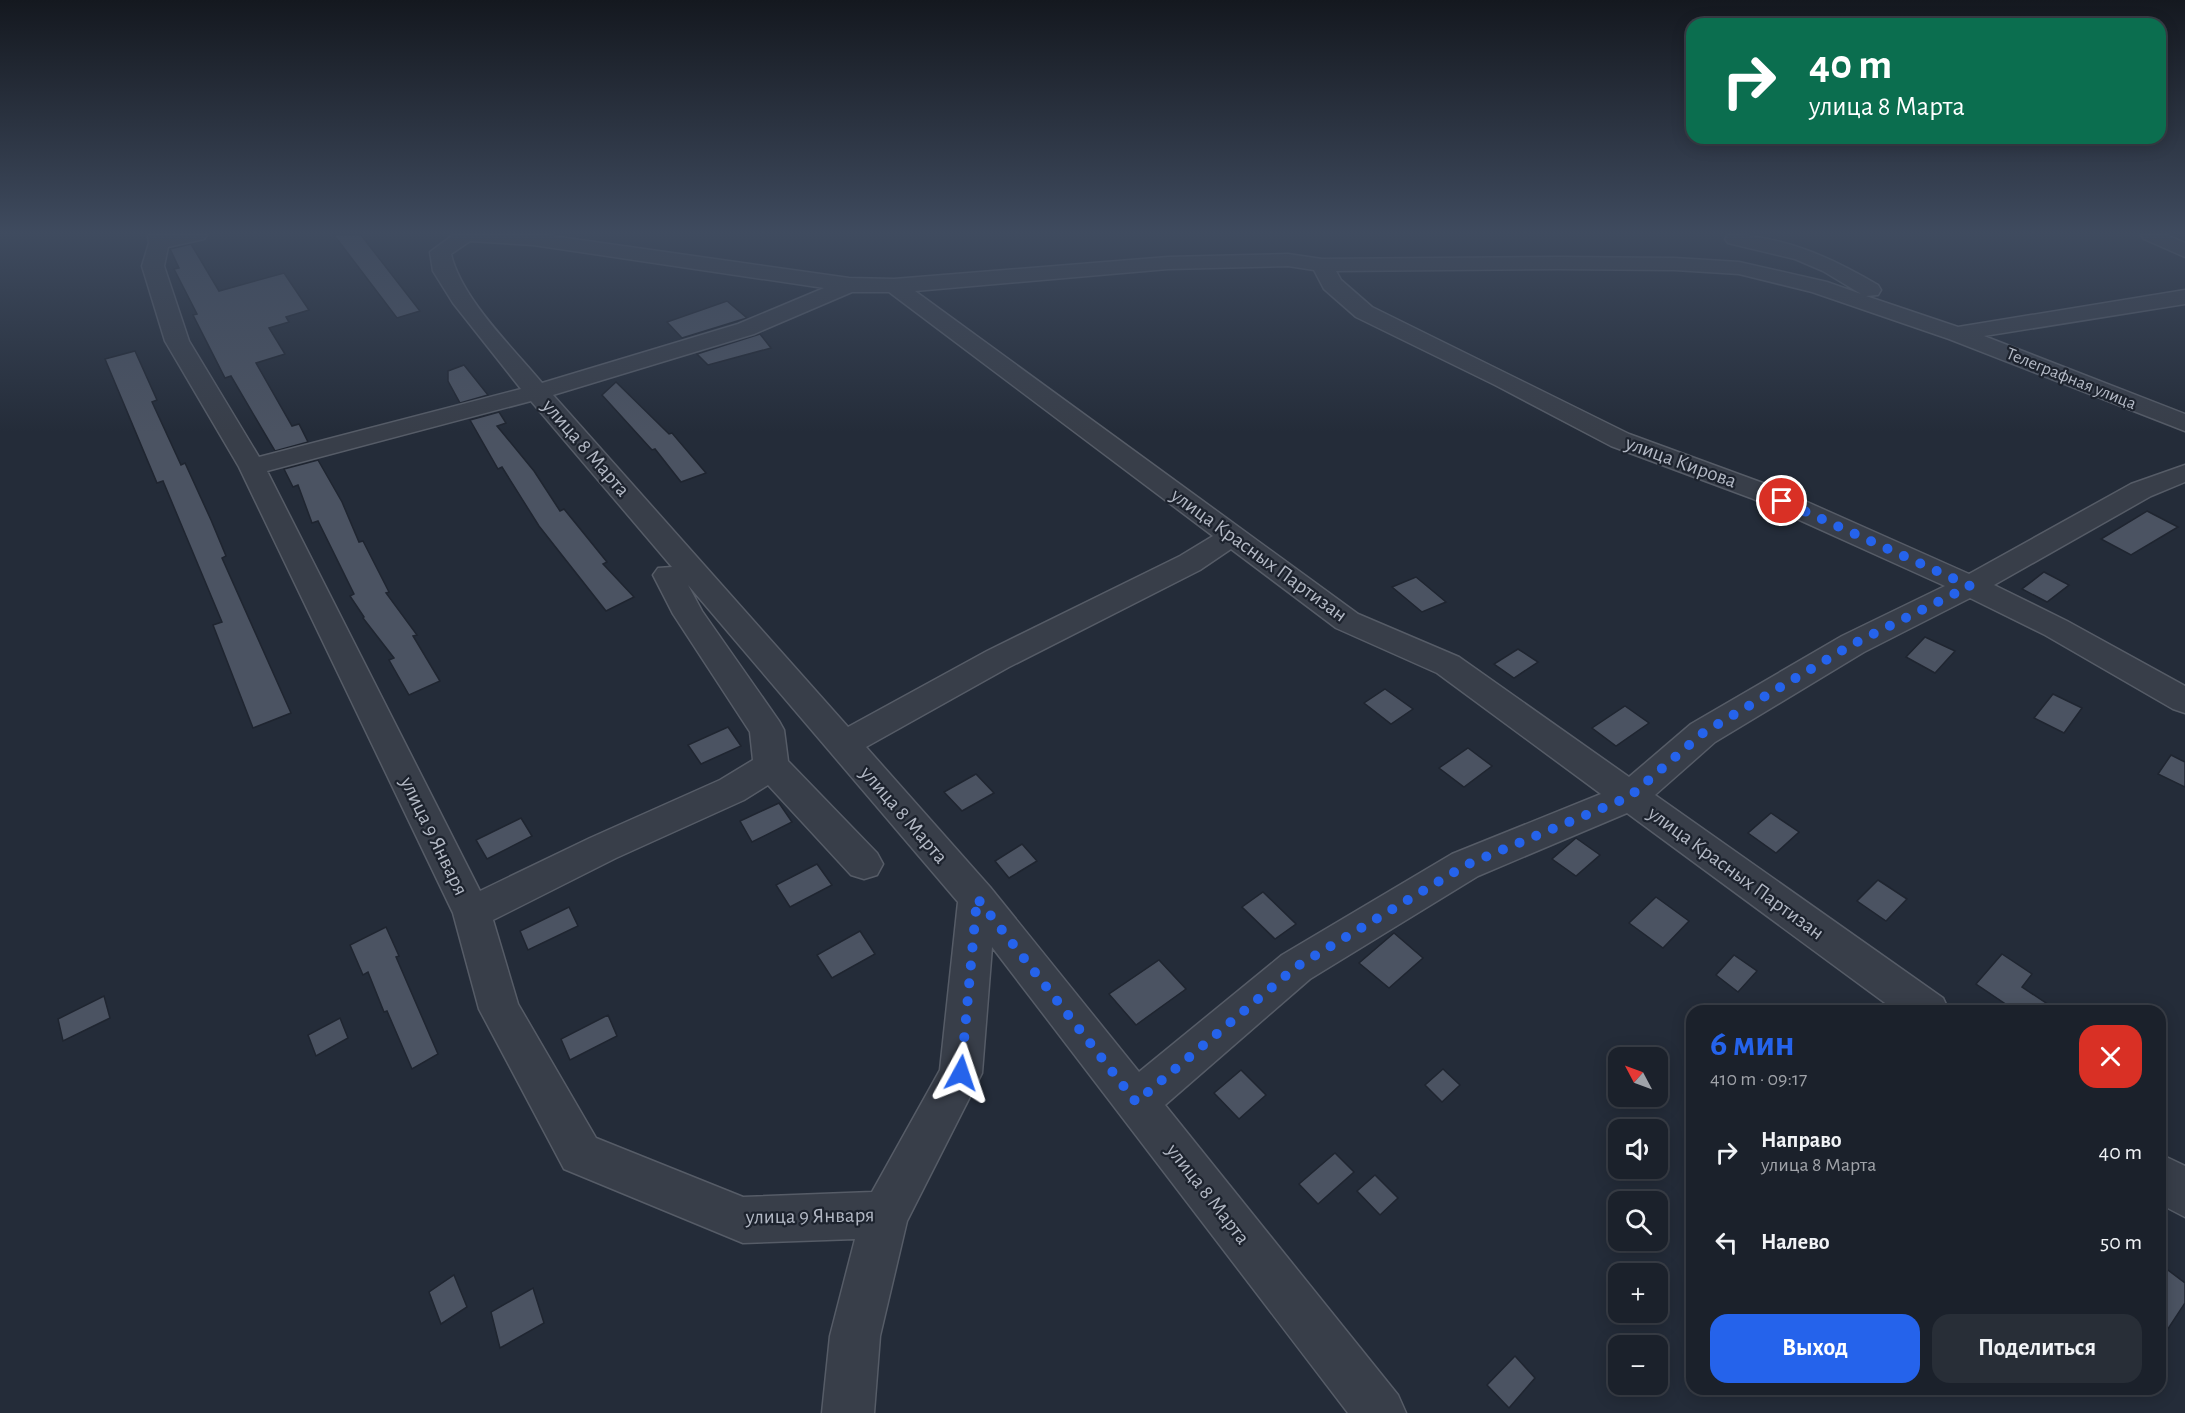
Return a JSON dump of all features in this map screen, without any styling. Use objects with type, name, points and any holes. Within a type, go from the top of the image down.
[{"type":"street","name":"улица 9 Января","points":[[164,301],[177,341],[252,467],[472,913],[500,1009],[580,1154],[743,1220],[885,1215]]},
{"type":"street","name":"улица 8 Марта","points":[[463,301],[537,392],[977,898],[1380,1413]]},
{"type":"street","points":[[252,467],[537,392],[746,329],[812,301]]},
{"type":"street","name":"улица Красных Партизан","points":[[914,301],[1347,621],[1448,665],[1920,1005]]},
{"type":"street","name":"улица Кирова","points":[[1352,301],[1365,312],[1620,440],[1761,492],[1970,586],[2056,628],[2185,701]]},
{"type":"street","name":"улица 8 Марта","points":[[1861,301],[1957,334],[2161,301]]},
{"type":"street","points":[[1886,301],[1892,306],[1892,311]]},
{"type":"street","name":"Телеграфная улица","points":[[1957,334],[2185,423]]},
{"type":"street","points":[[1136,1102],[1296,967],[1466,865],[1629,797],[1703,733],[1853,644],[1970,586],[2140,490],[2185,473]]},
{"type":"street","points":[[620,488],[626,518],[668,575],[688,614],[767,730],[771,766],[864,864]]},
{"type":"street","points":[[843,745],[998,659],[1190,563],[1232,536]]},
{"type":"street","points":[[668,575],[738,623]]},
{"type":"street","points":[[472,913],[603,848],[732,790],[771,766]]},
{"type":"street","points":[[849,1413],[855,1336],[885,1215],[961,1073],[977,898]]},
{"type":"street","points":[[2166,1180],[2185,1194]]},
{"type":"building","points":[[190,301],[303,301],[309,310],[286,317],[289,322],[269,328],[285,354],[256,363],[292,426],[299,424],[308,442],[275,451],[231,376],[225,378],[193,315],[197,314]]},
{"type":"building","points":[[384,301],[412,301],[420,311],[397,318]]},
{"type":"building","points":[[727,301],[747,318],[682,338],[667,322]]},
{"type":"building","points":[[760,334],[771,348],[708,365],[697,354]]},
{"type":"building","points":[[135,351],[157,400],[152,402],[181,465],[185,463],[211,520],[226,556],[222,558],[291,713],[253,728],[213,625],[222,622],[163,481],[157,483],[105,359]]},
{"type":"building","points":[[464,365],[488,395],[460,403],[448,381],[448,371]]},
{"type":"building","points":[[616,382],[669,434],[672,433],[706,473],[681,482],[655,449],[652,450],[602,395]]},
{"type":"building","points":[[499,412],[506,423],[497,426],[534,471],[560,511],[564,509],[607,562],[603,564],[634,597],[606,611],[539,526],[502,467],[498,469],[470,420]]},
{"type":"building","points":[[318,460],[342,502],[359,542],[363,541],[389,592],[386,593],[417,635],[413,636],[440,681],[409,695],[389,660],[394,658],[363,618],[350,596],[354,594],[318,521],[312,523],[298,485],[293,487],[284,469]]},
{"type":"building","points":[[2147,511],[2178,527],[2131,555],[2101,539]]},
{"type":"building","points":[[2044,572],[2069,585],[2047,602],[2022,589]]},
{"type":"building","points":[[1416,577],[1446,602],[1422,612],[1392,587]]},
{"type":"building","points":[[1925,637],[1955,651],[1935,673],[1906,657]]},
{"type":"building","points":[[1518,649],[1538,662],[1514,678],[1494,664]]},
{"type":"building","points":[[1385,689],[1413,709],[1391,724],[1364,703]]},
{"type":"building","points":[[2053,694],[2082,708],[2064,733],[2034,718]]},
{"type":"building","points":[[1625,706],[1649,723],[1616,746],[1592,728]]},
{"type":"building","points":[[728,727],[741,746],[701,764],[688,745]]},
{"type":"building","points":[[1468,748],[1492,766],[1464,787],[1439,768]]},
{"type":"building","points":[[2171,755],[2185,762],[2185,787],[2158,774]]},
{"type":"building","points":[[976,774],[994,793],[962,811],[944,792]]},
{"type":"building","points":[[779,803],[792,822],[752,842],[740,821]]},
{"type":"building","points":[[1771,813],[1799,832],[1776,853],[1748,833]]},
{"type":"building","points":[[521,818],[532,836],[487,859],[476,840]]},
{"type":"building","points":[[1576,838],[1600,855],[1576,876],[1552,859]]},
{"type":"building","points":[[1022,844],[1037,861],[1009,878],[995,861]]},
{"type":"building","points":[[817,864],[832,885],[790,907],[776,885]]},
{"type":"building","points":[[1878,880],[1907,899],[1886,921],[1857,901]]},
{"type":"building","points":[[1263,892],[1296,924],[1275,939],[1242,907]]},
{"type":"building","points":[[1656,897],[1689,921],[1663,948],[1629,923]]},
{"type":"building","points":[[569,907],[578,926],[528,950],[520,931]]},
{"type":"building","points":[[386,927],[399,956],[396,957],[438,1054],[412,1069],[387,1011],[384,1012],[368,972],[363,975],[350,945]]},
{"type":"building","points":[[860,931],[875,954],[832,978],[817,955]]},
{"type":"building","points":[[1394,933],[1423,958],[1389,988],[1359,963]]},
{"type":"building","points":[[2002,954],[2032,974],[2022,987],[2049,1005],[2007,1005],[1976,984]]},
{"type":"building","points":[[1734,955],[1757,971],[1738,992],[1716,975]]},
{"type":"building","points":[[1159,960],[1186,989],[1136,1025],[1109,994]]},
{"type":"building","points":[[104,996],[110,1018],[63,1041],[58,1019]]},
{"type":"building","points":[[608,1015],[617,1036],[570,1060],[561,1039]]},
{"type":"building","points":[[340,1018],[348,1038],[316,1056],[308,1035]]},
{"type":"building","points":[[1443,1069],[1460,1085],[1442,1102],[1425,1085]]},
{"type":"building","points":[[1241,1070],[1266,1095],[1239,1119],[1214,1093]]},
{"type":"building","points":[[1335,1153],[1354,1172],[1318,1204],[1299,1184]]},
{"type":"building","points":[[1375,1175],[1398,1198],[1380,1215],[1357,1191]]},
{"type":"building","points":[[2166,1269],[2185,1283],[2185,1303],[2166,1332]]},
{"type":"building","points":[[454,1275],[467,1307],[441,1324],[429,1292]]},
{"type":"building","points":[[533,1288],[544,1323],[500,1348],[491,1312]]},
{"type":"building","points":[[1515,1356],[1535,1378],[1509,1408],[1487,1385]]},
{"type":"route","points":[[961,1073],[977,898],[1136,1102],[1296,967],[1466,865],[1629,797],[1703,733],[1853,644],[1970,586],[1782,501]]}]
